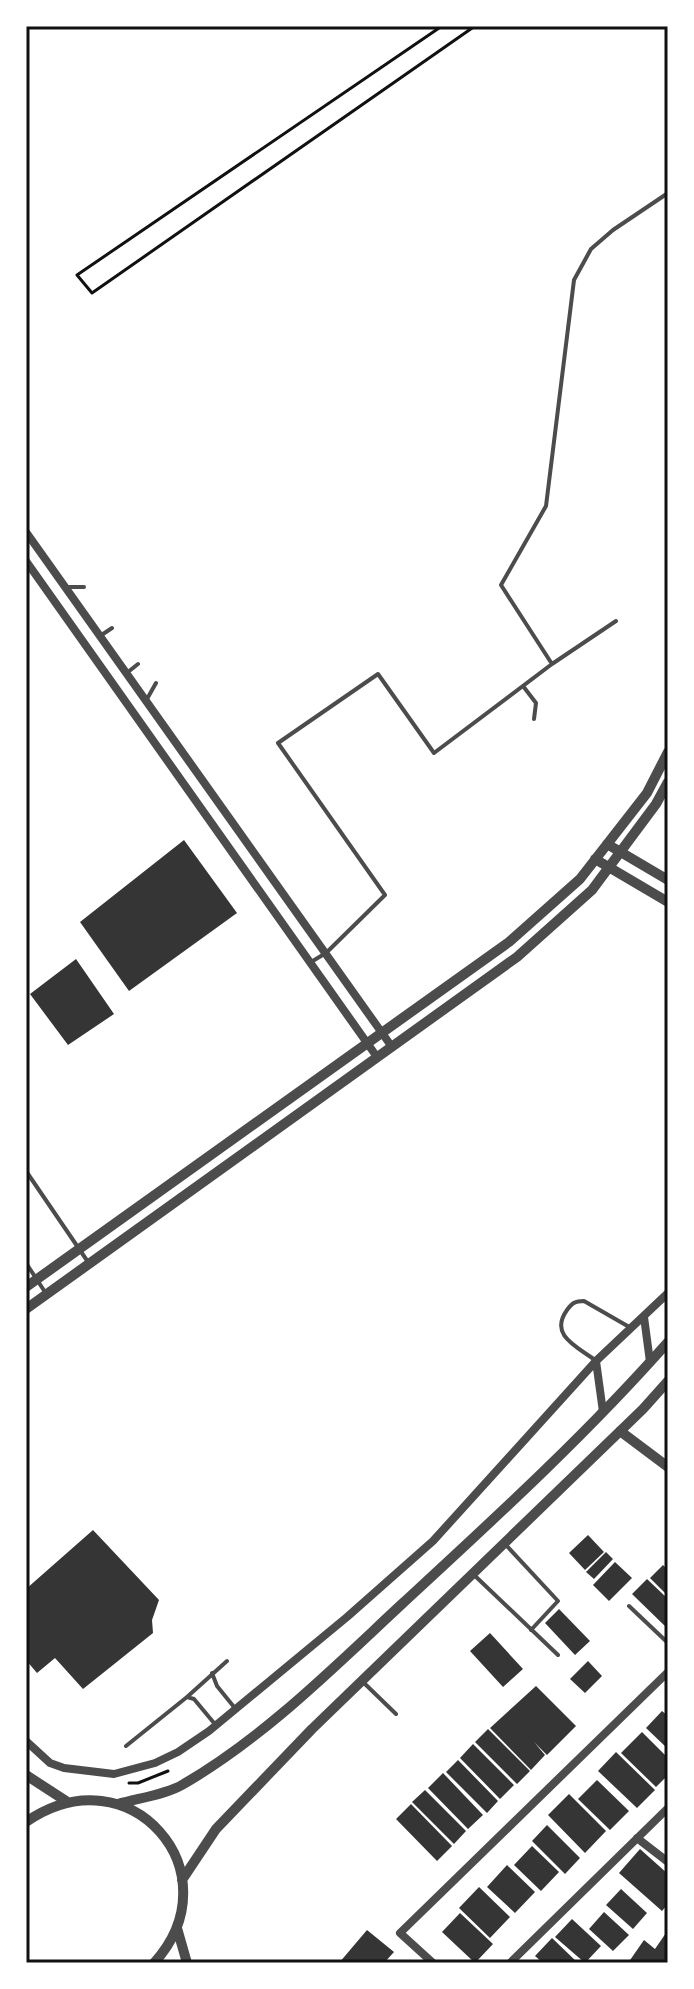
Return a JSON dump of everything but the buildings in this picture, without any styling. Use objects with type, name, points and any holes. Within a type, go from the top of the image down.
[{"type":"street","points":[[26,532],[392,1047]]},
{"type":"street","points":[[26,561],[377,1057]]},
{"type":"street","points":[[26,1287],[509,942],[580,879],[647,793],[668,752]]},
{"type":"street","points":[[26,1309],[517,957],[592,890],[656,804],[668,782]]},
{"type":"street","points":[[607,844],[668,880]]},
{"type":"street","points":[[595,859],[668,902]]},
{"type":"street","points":[[26,1741],[50,1763],[64,1768],[114,1774],[155,1763],[178,1752],[236,1709],[433,1541],[596,1361],[668,1293]]},
{"type":"street","points":[[644,1317],[650,1362]]},
{"type":"street","points":[[118,1804],[179,1787],[223,1759],[305,1695],[496,1517],[603,1412],[668,1342]]},
{"type":"street","points":[[596,1361],[603,1412]]},
{"type":"street","points":[[182,1880],[216,1829],[668,1381]]},
{"type":"street","points":[[620,1431],[668,1467]]},
{"type":"street","points":[[433,1963],[400,1933],[668,1672]]},
{"type":"street","points":[[26,1775],[66,1801]]},
{"type":"street","points":[[26,1822],[66,1801],[92,1799],[118,1804],[142,1816],[161,1833],[175,1855],[182,1880],[183,1904],[177,1928],[166,1950],[154,1963]]},
{"type":"street","points":[[510,1963],[668,1808]]},
{"type":"street","points":[[637,1838],[668,1862]]},
{"type":"street","points":[[177,1928],[187,1963]]},
{"type":"lane","points":[[552,664],[501,585],[546,506],[574,280],[591,249],[613,230],[668,193]]},
{"type":"lane","points":[[65,587],[84,587]]},
{"type":"lane","points":[[311,962],[326,953],[385,895],[278,743],[378,674],[434,753],[523,685],[616,621]]},
{"type":"lane","points":[[100,636],[112,628]]},
{"type":"lane","points":[[126,673],[138,664]]},
{"type":"lane","points":[[146,701],[156,683]]},
{"type":"lane","points":[[523,685],[536,703],[534,719]]},
{"type":"lane","points":[[26,1171],[89,1264]]},
{"type":"lane","points":[[26,1263],[46,1294]]},
{"type":"lane","points":[[596,1361],[568,1340],[561,1330],[560,1322],[570,1306],[584,1301],[631,1328]]},
{"type":"lane","points":[[505,1544],[558,1601],[531,1630]]},
{"type":"lane","points":[[473,1574],[558,1655]]},
{"type":"lane","points":[[629,1606],[668,1643]]},
{"type":"lane","points":[[126,1746],[227,1661]]},
{"type":"lane","points":[[212,1673],[217,1686],[236,1709]]},
{"type":"lane","points":[[362,1681],[396,1714]]},
{"type":"lane","points":[[187,1697],[199,1703],[216,1725]]},
{"type":"path","points":[[442,26],[77,275],[92,293],[475,26]]}]
